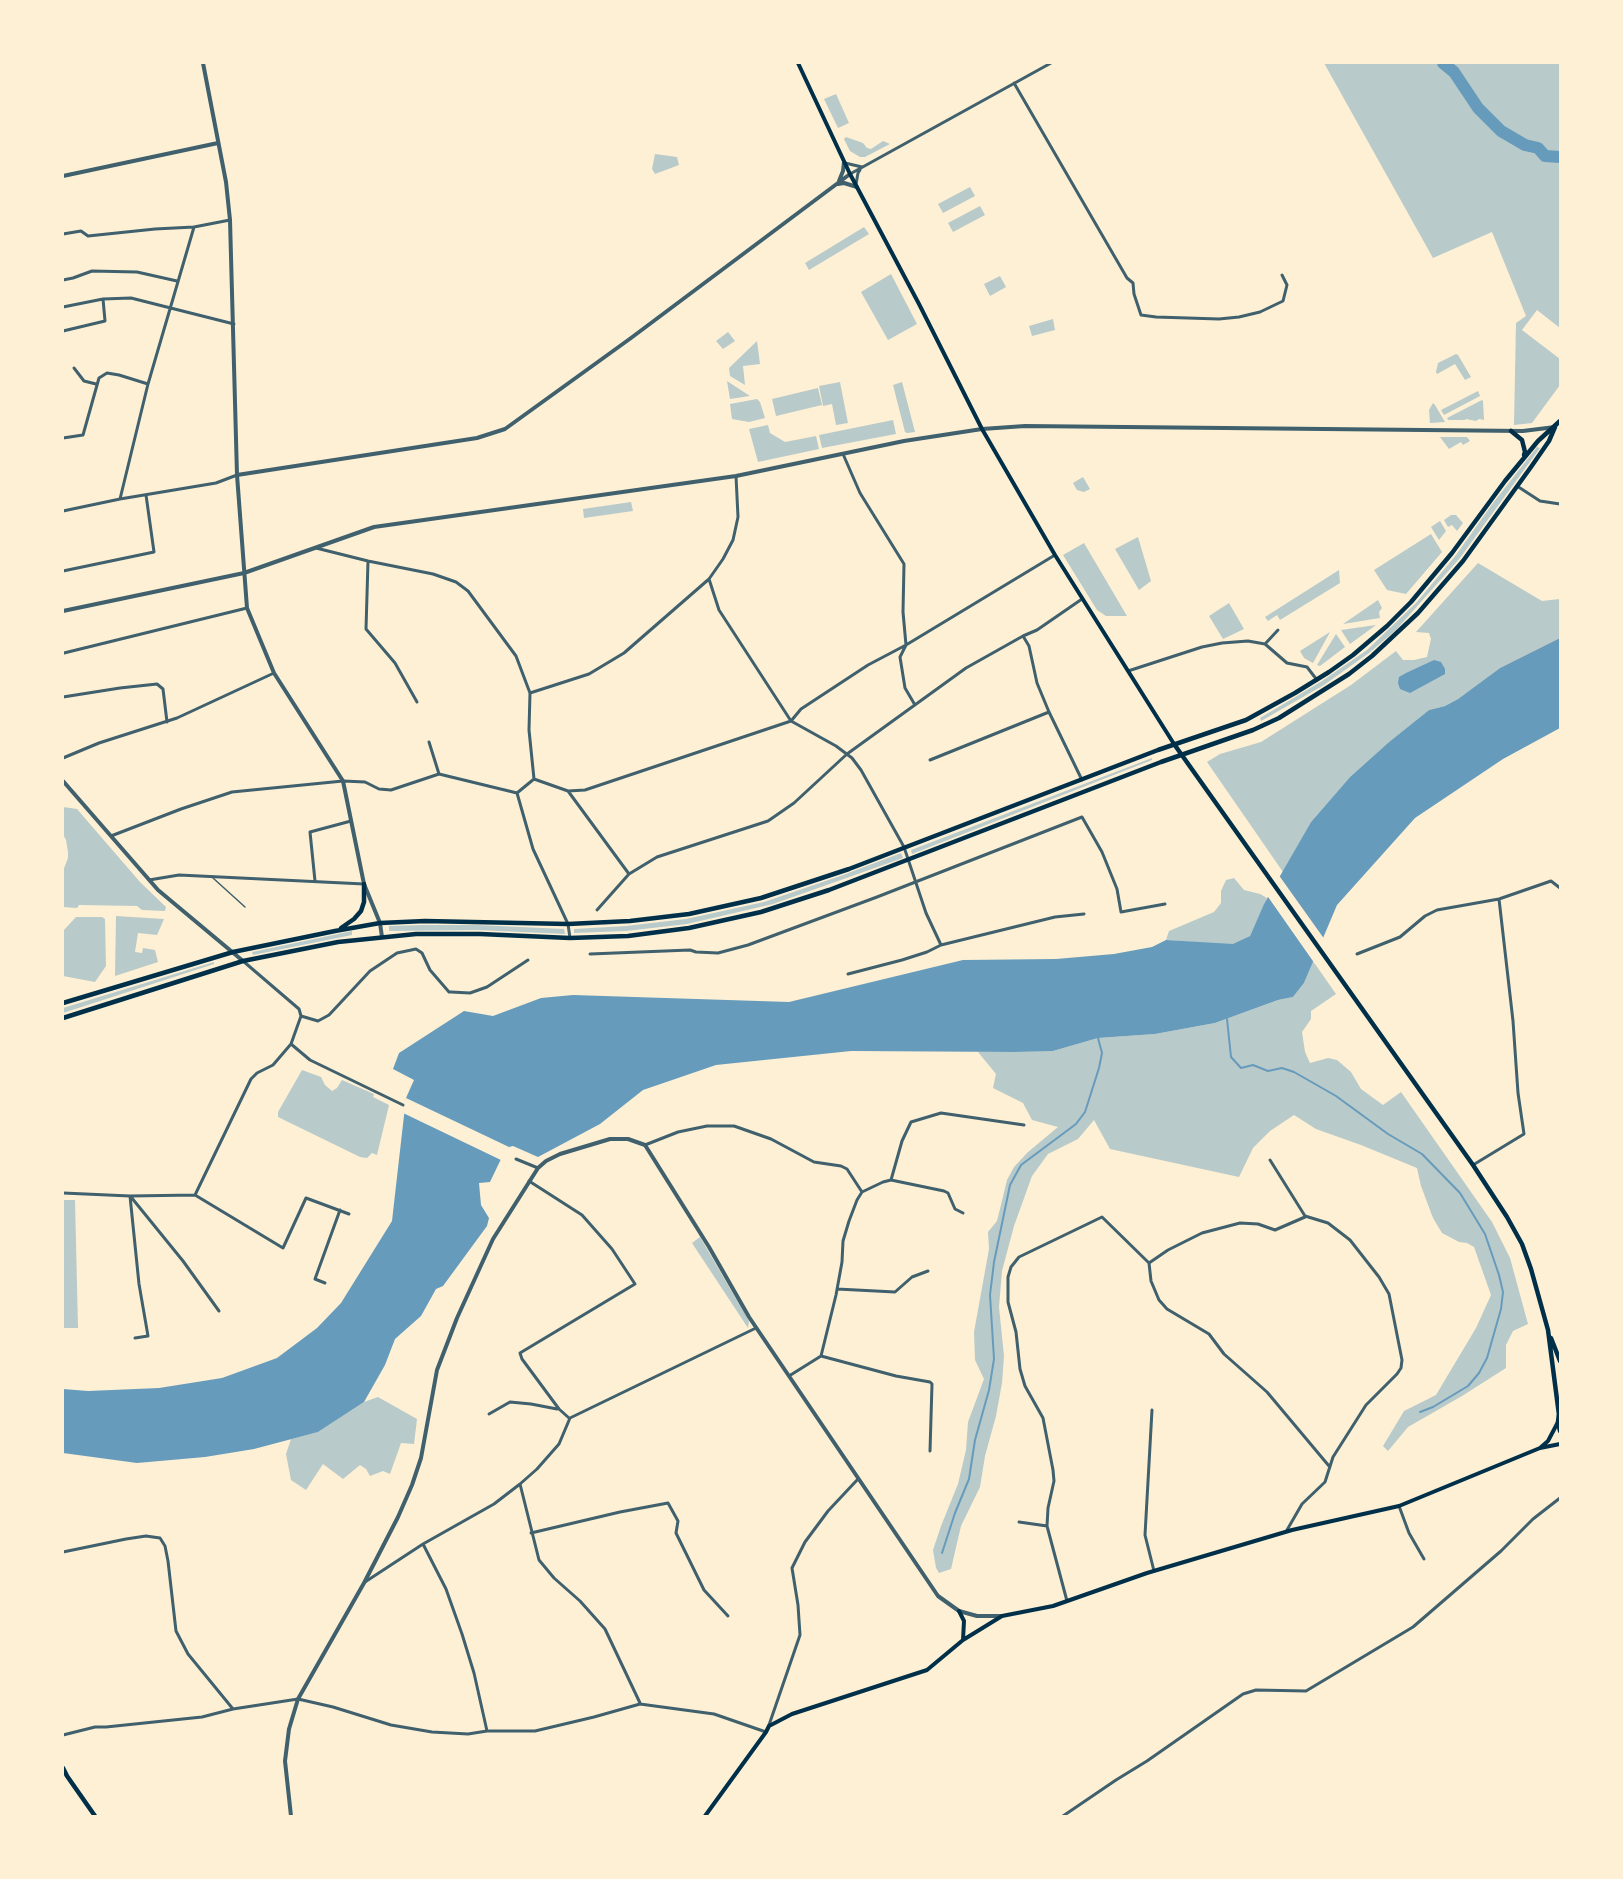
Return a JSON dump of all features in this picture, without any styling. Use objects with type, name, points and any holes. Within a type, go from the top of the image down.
[{"type":"main road","points":[[798,63],[850,174],[982,429],[1055,555],[1181,755],[1473,1165],[1507,1217],[1522,1244],[1548,1330],[1560,1360]]},
{"type":"main road","points":[[63,1003],[233,952],[380,924],[425,921],[568,924],[630,921],[689,914],[761,898],[849,869],[1174,744],[1246,720],[1317,680],[1353,655],[1411,602],[1452,553],[1522,460],[1560,421]]},
{"type":"main road","points":[[63,1018],[243,961],[338,942],[416,934],[570,938],[628,936],[689,928],[761,912],[800,901],[1181,755],[1253,730],[1279,718],[1325,690],[1372,656],[1418,613],[1441,587],[1541,454],[1555,427]]},
{"type":"main road","points":[[1511,431],[1522,440],[1524,445],[1525,452],[1522,460]]},
{"type":"main road","points":[[335,931],[354,918],[361,910],[364,902],[364,884]]},
{"type":"main road","points":[[1548,1330],[1560,1431]]},
{"type":"main road","points":[[1540,1448],[1548,1441],[1558,1422]]},
{"type":"main road","points":[[705,1816],[769,1726],[792,1714],[927,1670],[963,1640],[1002,1616],[1067,1601],[1154,1571],[1287,1532],[1399,1506],[1540,1448],[1560,1444]]},
{"type":"main road","points":[[959,1611],[964,1621],[963,1640]]},
{"type":"main road","points":[[63,1768],[95,1816]]},
{"type":"street","points":[[203,63],[226,182],[230,220],[237,474],[247,608],[274,674],[343,781],[364,884],[380,924],[382,937]]},
{"type":"street","points":[[63,511],[216,483],[237,474],[477,438],[505,429],[850,174],[1051,63]]},
{"type":"street","points":[[1014,83],[1127,278],[1133,283],[1141,315],[1219,319],[1260,312],[1283,301],[1287,285],[1282,274]]},
{"type":"street","points":[[63,176],[218,143]]},
{"type":"street","points":[[837,184],[844,162],[863,167]]},
{"type":"street","points":[[837,184],[844,183],[857,187],[858,173],[863,167]]},
{"type":"street","points":[[63,234],[81,231],[88,236],[194,227],[230,220]]},
{"type":"street","points":[[120,499],[148,384],[194,227]]},
{"type":"street","points":[[63,280],[92,271],[137,272],[177,281]]},
{"type":"street","points":[[63,307],[103,299],[131,297],[234,324]]},
{"type":"street","points":[[63,331],[105,321],[103,299]]},
{"type":"street","points":[[74,368],[84,381],[96,384]]},
{"type":"street","points":[[63,438],[83,435],[99,378],[107,373],[148,384]]},
{"type":"street","points":[[63,611],[244,573],[375,527],[736,476],[903,441],[982,429],[1025,426],[1511,431],[1555,427]]},
{"type":"street","points":[[843,454],[860,493],[904,564],[903,612],[906,645],[900,657],[905,688],[915,706]]},
{"type":"street","points":[[530,693],[589,674],[624,653],[709,579],[733,540],[738,517],[736,476]]},
{"type":"street","points":[[1517,486],[1540,501],[1560,504]]},
{"type":"street","points":[[63,571],[154,552],[146,495]]},
{"type":"street","points":[[315,548],[433,574],[456,582],[468,591],[516,656],[530,693],[529,730],[534,779]]},
{"type":"street","points":[[534,779],[568,791],[585,790],[791,721],[801,709],[868,665],[906,645],[1055,555]]},
{"type":"street","points":[[368,561],[366,629],[395,663],[417,702]]},
{"type":"street","points":[[709,579],[719,609],[791,721],[836,746],[847,754],[861,770],[904,847],[926,913],[940,945]]},
{"type":"street","points":[[597,910],[630,874],[657,857],[768,821],[794,803],[847,754],[966,668],[1037,630],[1082,598]]},
{"type":"street","points":[[64,653],[247,608]]},
{"type":"street","points":[[1265,644],[1278,630]]},
{"type":"street","points":[[1023,636],[1029,646],[1037,683],[1048,712],[1082,780]]},
{"type":"street","points":[[1128,671],[1222,643],[1248,641],[1265,644],[1287,663],[1307,667],[1317,680]]},
{"type":"street","points":[[63,758],[99,743],[167,722],[274,674]]},
{"type":"street","points":[[63,697],[120,687],[157,684],[163,690],[167,722]]},
{"type":"street","points":[[930,760],[1048,712]]},
{"type":"street","points":[[429,742],[439,774]]},
{"type":"street","points":[[111,836],[232,792],[343,781],[365,782],[379,789],[391,790],[439,774],[517,793]]},
{"type":"street","points":[[517,793],[534,779]]},
{"type":"street","points":[[63,781],[158,890],[299,1009],[301,1016],[291,1044],[273,1065],[256,1073],[251,1079],[195,1195]]},
{"type":"street","points":[[568,791],[630,874]]},
{"type":"street","points":[[517,793],[533,849],[568,924],[570,938]]},
{"type":"street","points":[[590,954],[690,950],[718,952],[748,945],[915,883],[1082,817],[1117,889],[1121,912],[1165,904]]},
{"type":"street","points":[[315,882],[310,832],[351,821]]},
{"type":"street","points":[[149,880],[179,875],[364,884]]},
{"type":"street","points":[[1357,954],[1400,937],[1425,916],[1437,910],[1499,899],[1551,881],[1560,888]]},
{"type":"street","points":[[1473,1165],[1524,1134],[1499,899]]},
{"type":"street","points":[[848,974],[902,960],[940,945],[1055,917],[1084,914]]},
{"type":"street","points":[[301,1016],[318,1021],[328,1015],[370,971],[397,953],[416,949],[422,953],[430,970],[449,992],[470,993],[487,987],[528,960]]},
{"type":"street","points":[[291,1044],[317,1064],[403,1105]]},
{"type":"street","points":[[891,1180],[902,1140],[911,1122],[941,1113],[1024,1125]]},
{"type":"street","points":[[645,1145],[678,1132],[707,1126],[734,1126],[771,1139],[814,1162],[844,1167],[862,1192]]},
{"type":"street","points":[[291,1816],[285,1761],[289,1729],[298,1699],[364,1583],[412,1485],[421,1458],[437,1370],[457,1318],[494,1239],[529,1181],[546,1161],[560,1154],[610,1139],[628,1139],[645,1145],[709,1247],[756,1328],[938,1596],[959,1611],[977,1616],[1002,1616]]},
{"type":"street","points":[[516,1159],[538,1168]]},
{"type":"street","points":[[1270,1160],[1305,1216],[1328,1223],[1350,1240],[1379,1277],[1389,1294],[1402,1360],[1397,1374],[1366,1405],[1329,1466],[1325,1482],[1302,1504],[1287,1532]]},
{"type":"street","points":[[789,1376],[821,1356],[837,1289],[843,1241],[862,1192],[891,1180],[944,1191],[948,1192],[955,1209],[963,1213]]},
{"type":"street","points":[[529,1181],[582,1215],[612,1249],[635,1284],[520,1353],[559,1410],[570,1418]]},
{"type":"street","points":[[63,1193],[130,1196],[195,1195],[283,1248],[306,1198],[349,1214]]},
{"type":"street","points":[[130,1196],[183,1261],[219,1311]]},
{"type":"street","points":[[130,1196],[139,1284],[148,1336],[135,1338]]},
{"type":"street","points":[[325,1283],[315,1279],[340,1210]]},
{"type":"street","points":[[1149,1263],[1168,1250],[1202,1233],[1240,1223],[1258,1224],[1275,1230],[1305,1216]]},
{"type":"street","points":[[1067,1601],[1047,1526],[1054,1481],[1043,1418],[1025,1386],[1020,1370],[1016,1332],[1008,1302],[1008,1277],[1011,1267],[1019,1257],[1102,1217],[1149,1263],[1151,1281],[1159,1300],[1167,1309],[1209,1334],[1224,1354],[1267,1392],[1329,1466]]},
{"type":"street","points":[[837,1289],[895,1292],[912,1277],[928,1271]]},
{"type":"street","points":[[364,1583],[423,1544],[494,1504],[519,1484],[537,1469],[559,1444],[570,1418],[756,1328]]},
{"type":"street","points":[[821,1356],[896,1376],[930,1382],[932,1384],[930,1451]]},
{"type":"street","points":[[489,1414],[510,1402],[559,1410]]},
{"type":"street","points":[[1152,1410],[1145,1535],[1154,1571]]},
{"type":"street","points":[[769,1726],[800,1635],[792,1568],[805,1542],[822,1519],[858,1479]]},
{"type":"street","points":[[519,1484],[537,1556],[547,1571],[580,1601],[605,1629],[640,1704]]},
{"type":"street","points":[[1063,1816],[1243,1694],[1256,1690],[1306,1691],[1413,1627],[1501,1551],[1533,1519],[1560,1498]]},
{"type":"street","points":[[531,1533],[668,1503],[678,1521],[676,1533],[704,1590],[728,1616]]},
{"type":"street","points":[[1399,1506],[1409,1533],[1424,1559]]},
{"type":"street","points":[[1019,1522],[1047,1526]]},
{"type":"street","points":[[63,1552],[146,1536],[159,1538],[165,1546],[168,1561],[176,1630],[188,1654],[233,1709]]},
{"type":"street","points":[[423,1544],[446,1589],[462,1634],[474,1673],[487,1731]]},
{"type":"street","points":[[63,1735],[95,1726],[106,1727],[202,1717],[233,1709],[298,1699],[391,1725],[432,1732],[468,1734],[487,1731],[535,1731],[594,1718],[640,1704],[714,1714],[766,1732]]},
{"type":"lane","points":[[211,876],[245,907]]},
{"type":"shaded area","points":[[1324,63],[1560,63],[1560,328],[1537,310],[1522,330],[1560,359],[1560,385],[1532,423],[1514,425],[1516,323],[1526,316],[1492,232],[1433,258]]},
{"type":"shaded area","points":[[836,94],[849,123],[838,128],[824,99]]},
{"type":"shaded area","points":[[846,137],[863,143],[871,149],[883,141],[890,144],[865,157],[860,157],[850,151],[844,139]]},
{"type":"shaded area","points":[[655,154],[677,157],[679,165],[655,174],[652,169]]},
{"type":"shaded area","points":[[970,187],[975,196],[943,213],[938,204]]},
{"type":"shaded area","points":[[980,206],[985,215],[953,232],[948,223]]},
{"type":"shaded area","points":[[864,227],[869,234],[809,270],[805,263]]},
{"type":"shaded area","points":[[891,274],[917,324],[888,340],[861,292]]},
{"type":"shaded area","points":[[1000,276],[1006,287],[990,296],[984,284]]},
{"type":"shaded area","points":[[1053,319],[1055,330],[1032,336],[1029,326]]},
{"type":"shaded area","points":[[728,332],[735,341],[723,349],[716,341]]},
{"type":"shaded area","points":[[757,341],[760,364],[743,366],[745,385],[730,376],[729,368]]},
{"type":"shaded area","points":[[1456,354],[1471,377],[1465,380],[1455,364],[1437,374],[1438,363]]},
{"type":"shaded area","points":[[727,381],[750,396],[730,399]]},
{"type":"shaded area","points":[[840,382],[848,423],[836,425],[832,404],[823,406],[819,386]]},
{"type":"shaded area","points":[[902,382],[915,432],[905,432],[893,385]]},
{"type":"shaded area","points":[[818,388],[822,405],[776,416],[772,399]]},
{"type":"shaded area","points":[[1478,391],[1480,396],[1444,415],[1441,410]]},
{"type":"shaded area","points":[[757,399],[765,418],[749,422],[732,419],[730,404]]},
{"type":"shaded area","points":[[1482,400],[1484,420],[1448,420],[1447,418]]},
{"type":"shaded area","points":[[1433,403],[1445,422],[1430,423],[1429,410]]},
{"type":"shaded area","points":[[893,420],[896,434],[822,448],[819,435]]},
{"type":"shaded area","points":[[768,425],[770,433],[785,442],[816,436],[819,449],[758,462],[749,429]]},
{"type":"shaded area","points":[[1440,437],[1467,437],[1470,441],[1463,445],[1461,442],[1449,449]]},
{"type":"shaded area","points":[[1537,447],[1540,448],[1460,558],[1396,630],[1369,653],[1324,685],[1261,721],[1260,718],[1322,681],[1367,650],[1416,603],[1456,555]]},
{"type":"shaded area","points":[[1083,477],[1090,489],[1084,492],[1077,490],[1073,483]]},
{"type":"shaded area","points":[[631,502],[633,511],[584,518],[583,509]]},
{"type":"shaded area","points":[[1451,515],[1456,515],[1463,523],[1457,531],[1452,525],[1448,527],[1444,520]]},
{"type":"shaded area","points":[[1440,521],[1446,531],[1439,540],[1431,527]]},
{"type":"shaded area","points":[[1431,534],[1442,552],[1406,594],[1387,590],[1374,570]]},
{"type":"shaded area","points":[[1138,537],[1151,581],[1139,590],[1115,549]]},
{"type":"shaded area","points":[[1084,543],[1127,616],[1106,616],[1097,610],[1063,555]]},
{"type":"shaded area","points":[[1478,563],[1542,601],[1560,599],[1560,638],[1500,668],[1458,699],[1445,706],[1429,710],[1389,742],[1350,777],[1311,822],[1283,872],[1207,762],[1220,754],[1261,742],[1351,685],[1396,651],[1403,660],[1427,657],[1431,639],[1429,633],[1416,632]]},
{"type":"shaded area","points":[[1339,570],[1340,583],[1280,620],[1277,615],[1268,621],[1265,617]]},
{"type":"shaded area","points":[[1378,600],[1382,608],[1379,612],[1380,618],[1343,624]]},
{"type":"shaded area","points":[[1229,603],[1244,629],[1223,639],[1209,616]]},
{"type":"shaded area","points":[[1376,625],[1350,644],[1341,630]]},
{"type":"shaded area","points":[[1330,632],[1313,663],[1304,658],[1300,651]]},
{"type":"shaded area","points":[[1336,634],[1345,647],[1320,666],[1317,665]]},
{"type":"shaded area","points":[[1152,758],[1152,760],[912,854],[911,850]]},
{"type":"shaded area","points":[[63,807],[77,809],[140,882],[166,907],[165,911],[142,910],[137,906],[63,907],[63,871],[68,852],[63,834]]},
{"type":"shaded area","points":[[901,853],[903,858],[773,904],[687,924],[626,931],[574,933],[574,929],[686,919],[764,902]]},
{"type":"shaded area","points":[[1234,878],[1244,890],[1267,898],[1250,936],[1233,945],[1166,940],[1169,931],[1214,912],[1221,903],[1221,891],[1226,880]]},
{"type":"shaded area","points":[[116,916],[164,919],[157,935],[138,933],[135,952],[142,953],[143,948],[155,950],[158,962],[115,976]]},
{"type":"shaded area","points":[[76,917],[105,919],[106,966],[95,982],[63,976],[63,931]]},
{"type":"shaded area","points":[[389,926],[564,929],[565,934],[477,930],[389,931]]},
{"type":"shaded area","points":[[352,931],[352,935],[253,955],[252,952]]},
{"type":"shaded area","points":[[1313,961],[1336,994],[1311,1011],[1311,1019],[1302,1032],[1305,1052],[1310,1063],[1328,1058],[1337,1060],[1351,1072],[1361,1089],[1383,1105],[1401,1092],[1492,1222],[1510,1258],[1528,1324],[1513,1331],[1506,1345],[1506,1368],[1408,1427],[1388,1451],[1383,1446],[1404,1411],[1436,1395],[1476,1328],[1491,1295],[1474,1247],[1442,1233],[1433,1218],[1417,1168],[1316,1129],[1294,1115],[1270,1131],[1253,1148],[1239,1177],[1110,1149],[1094,1120],[1078,1139],[1048,1154],[1032,1176],[1014,1226],[1002,1271],[999,1307],[1004,1356],[996,1416],[985,1456],[980,1487],[961,1526],[951,1569],[939,1573],[933,1550],[958,1484],[966,1450],[968,1422],[984,1379],[975,1360],[974,1332],[989,1249],[988,1232],[997,1221],[1007,1180],[1014,1167],[1058,1127],[1032,1120],[1023,1103],[993,1088],[996,1074],[978,1052],[1053,1051],[1098,1038],[1155,1034],[1215,1023],[1278,1000],[1293,997],[1304,983]]},
{"type":"shaded area","points":[[214,962],[214,964],[63,1013],[63,1008]]},
{"type":"shaded area","points":[[302,1070],[321,1077],[332,1091],[342,1080],[374,1094],[373,1097],[389,1105],[377,1155],[372,1153],[367,1158],[360,1157],[278,1117],[278,1112]]},
{"type":"shaded area","points":[[63,1200],[75,1200],[78,1328],[63,1328]]},
{"type":"shaded area","points":[[700,1237],[749,1321],[748,1328],[692,1243]]},
{"type":"shaded area","points":[[378,1397],[417,1419],[414,1444],[401,1443],[390,1474],[383,1471],[370,1476],[360,1465],[343,1479],[323,1464],[306,1490],[291,1480],[286,1454],[291,1439],[318,1432],[364,1402]]},
{"type":"water","points":[[1560,638],[1560,728],[1503,759],[1415,818],[1337,905],[1304,983],[1293,997],[1278,1000],[1215,1023],[1155,1034],[1098,1038],[1053,1051],[851,1051],[716,1065],[643,1090],[600,1124],[538,1157],[513,1146],[509,1147],[490,1182],[479,1183],[481,1205],[489,1218],[487,1226],[443,1286],[436,1289],[421,1316],[395,1339],[385,1365],[364,1402],[318,1432],[254,1449],[205,1457],[137,1463],[63,1453],[63,1389],[88,1391],[159,1388],[222,1378],[277,1358],[317,1328],[341,1303],[392,1221],[406,1098],[414,1080],[393,1069],[399,1053],[464,1011],[493,1016],[541,998],[573,995],[789,1002],[963,960],[1056,959],[1114,954],[1152,947],[1166,940],[1233,944],[1250,936],[1264,904],[1311,822],[1350,777],[1429,710],[1445,706],[1458,699],[1500,668]]},
{"type":"water","points":[[1434,660],[1441,662],[1445,674],[1410,693],[1400,689],[1399,677]]},
{"type":"pier","points":[[1278,874],[1325,940],[1315,964],[1266,894]]},
{"type":"pier","points":[[406,1098],[509,1147],[503,1161],[401,1112]]},
{"type":"waterway","points":[[1443,63],[1454,72],[1478,108],[1501,131],[1525,145],[1538,148],[1545,156],[1560,157]]},
{"type":"waterway","points":[[1227,1019],[1231,1057],[1241,1068],[1253,1065],[1268,1071],[1282,1068],[1294,1072],[1336,1096],[1388,1134],[1422,1154],[1460,1193],[1485,1234],[1503,1292],[1501,1309],[1487,1358],[1479,1373],[1468,1386],[1420,1412]]},
{"type":"waterway","points":[[942,1553],[969,1479],[975,1440],[989,1390],[994,1359],[990,1295],[994,1262],[1010,1185],[1021,1165],[1076,1124],[1085,1112],[1102,1053],[1098,1038]]}]
